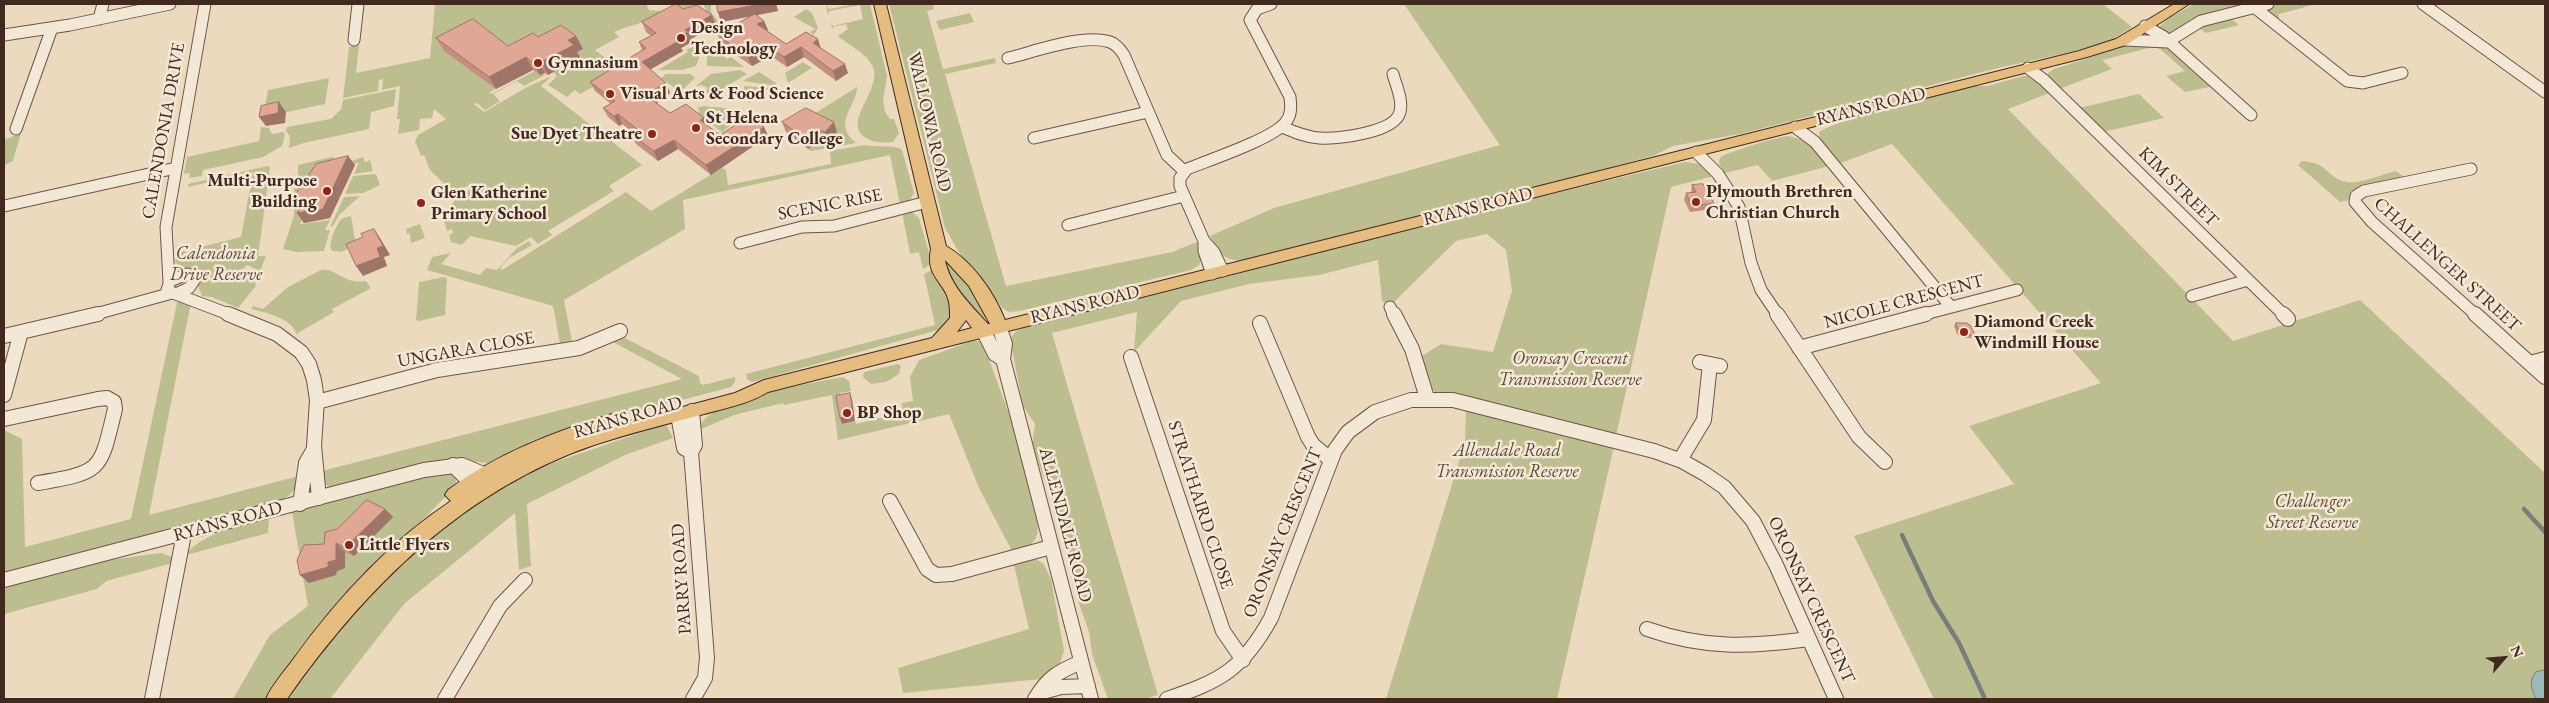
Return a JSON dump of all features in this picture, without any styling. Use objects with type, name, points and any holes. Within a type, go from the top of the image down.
[{"type":"main road","name":"WALLOWA ROAD","points":[[880,4],[939,249],[937,256],[938,264],[957,300],[983,330]]},
{"type":"main road","name":"RYANS ROAD","points":[[276,699],[341,615],[401,550],[481,482],[559,450],[684,407],[743,397],[764,386],[2103,48],[2125,40],[2143,27],[2183,4]]},
{"type":"main road","points":[[939,249],[947,253],[979,287],[992,306],[1000,326]]},
{"type":"main road","points":[[939,341],[958,320],[957,300]]},
{"type":"street","points":[[99,19],[103,4]]},
{"type":"street","points":[[4,36],[170,4]]},
{"type":"street","name":"CALENDONIA DRIVE","points":[[170,288],[165,238],[205,4]]},
{"type":"street","points":[[354,40],[358,4]]},
{"type":"street","points":[[1217,272],[1204,251],[1204,241],[1179,182],[1184,171],[1282,127],[1290,115],[1290,97],[1250,20],[1257,10],[1271,4]]},
{"type":"street","points":[[2125,40],[2167,42],[2201,21],[2268,4]]},
{"type":"street","points":[[2423,4],[2545,92]]},
{"type":"street","points":[[2254,8],[2346,81],[2363,83],[2398,70],[2412,80]]},
{"type":"street","points":[[2143,27],[2167,42],[2251,115]]},
{"type":"street","points":[[16,129],[52,28]]},
{"type":"street","points":[[1008,58],[1086,41],[1101,40],[1113,43],[1121,50],[1169,159],[1184,171]]},
{"type":"street","name":"KIM STREET","points":[[2031,67],[2288,319]]},
{"type":"street","points":[[1282,127],[1309,136],[1333,139],[1390,125],[1398,118],[1401,110],[1393,74]]},
{"type":"street","points":[[1034,138],[1148,112]]},
{"type":"street","points":[[1801,125],[1951,307]]},
{"type":"street","points":[[1700,151],[1704,161],[1712,166],[1726,185],[1738,207],[1751,263],[1761,290],[1859,436],[1885,462]]},
{"type":"street","points":[[4,206],[176,168]]},
{"type":"street","name":"CHALLENGER STREET","points":[[2471,168],[2364,191],[2356,196],[2356,204],[2364,215],[2545,377]]},
{"type":"street","points":[[1068,225],[1184,196]]},
{"type":"street","name":"SCENIC RISE","points":[[739,244],[802,227],[834,226],[927,202]]},
{"type":"street","points":[[169,265],[191,278],[198,300]]},
{"type":"street","points":[[4,336],[141,302],[170,288],[178,276],[191,278]]},
{"type":"street","points":[[2192,296],[2248,280]]},
{"type":"street","points":[[170,288],[229,315],[270,329],[289,340],[301,352],[309,366],[316,386],[318,402],[314,449],[318,462],[320,498]]},
{"type":"street","name":"NICOLE CRESCENT","points":[[1799,348],[2017,290]]},
{"type":"street","points":[[1390,307],[1412,350],[1427,398]]},
{"type":"street","points":[[1260,323],[1308,437],[1317,449],[1331,460]]},
{"type":"street","name":"ALLENDALE ROAD","points":[[1000,326],[1004,344],[1003,359],[1090,692]]},
{"type":"street","name":"ALLENDALE ROAD","points":[[983,330],[995,354],[1003,359]]},
{"type":"street","name":"UNGARA CLOSE","points":[[318,402],[437,370],[579,348],[620,331]]},
{"type":"street","points":[[4,395],[21,332]]},
{"type":"street","name":"STRATHAIRD CLOSE","points":[[1131,357],[1222,631],[1243,660]]},
{"type":"street","points":[[2530,363],[2545,359]]},
{"type":"street","points":[[1680,460],[1700,427],[1706,412],[1710,364]]},
{"type":"street","points":[[4,419],[98,398],[107,398],[114,402],[115,409],[101,462],[82,474],[38,483]]},
{"type":"street","name":"ORONSAY CRESCENT","points":[[1167,699],[1211,683],[1243,660],[1257,643],[1271,618],[1331,460],[1348,432],[1364,418],[1398,403],[1427,398],[1464,401],[1680,460],[1699,470],[1727,490],[1757,525],[1836,699]]},
{"type":"street","name":"PARRY ROAD","points":[[684,407],[684,448],[691,452],[707,658],[705,678],[693,699]]},
{"type":"street","points":[[300,504],[306,463],[314,449]]},
{"type":"street","name":"RYANS ROAD","points":[[4,580],[424,470],[453,465],[481,482]]},
{"type":"street","points":[[890,501],[927,571],[938,576],[952,574],[1051,547]]},
{"type":"street","points":[[152,699],[184,534]]},
{"type":"street","points":[[445,699],[500,606],[511,592],[525,580]]},
{"type":"street","points":[[1646,629],[1683,641],[1732,647],[1759,647],[1809,639]]},
{"type":"street","points":[[1037,696],[1041,686],[1050,678],[1082,662]]},
{"type":"street","points":[[1037,696],[1061,688],[1090,692]]},
{"type":"green space","points":[[435,4],[646,4],[649,10],[662,11],[679,4],[703,4],[614,32],[619,37],[595,50],[622,71],[580,94],[575,90],[567,97],[548,85],[557,76],[553,72],[580,58],[574,53],[582,49],[568,37],[489,93],[491,94],[535,71],[540,75],[547,74],[524,86],[517,81],[493,94],[500,101],[485,110],[477,103],[474,104],[484,112],[529,86],[552,76],[541,86],[642,165],[609,186],[614,191],[548,231],[552,235],[538,244],[531,237],[516,246],[470,236],[462,245],[451,242],[449,235],[453,233],[452,229],[447,231],[442,215],[458,197],[476,186],[473,183],[454,193],[430,170],[424,155],[421,156],[415,141],[418,135],[446,119],[434,109],[432,118],[420,119],[419,130],[398,134],[400,119],[397,119],[400,86],[382,90],[383,79],[379,80],[378,91],[343,98],[349,47],[359,45],[356,73],[430,58]]},
{"type":"green space","points":[[703,4],[711,4],[711,12],[721,25],[716,25],[701,14],[707,12]]},
{"type":"green space","points":[[857,4],[870,4],[887,76],[883,100],[885,112],[890,119],[894,119],[899,133],[893,142],[872,141],[859,131],[860,115],[872,86],[873,67],[862,53],[838,36],[848,29],[846,24],[833,27],[833,30],[830,21],[833,26],[863,19],[860,5],[829,11],[828,16],[826,5],[829,9]]},
{"type":"green space","points":[[889,4],[933,4],[934,9],[927,11],[943,69],[995,58],[996,63],[945,74],[1006,286],[1172,252],[1197,242],[1202,258],[1199,265],[1191,270],[1019,311],[1009,312],[1002,308],[990,289],[961,256],[945,228]]},
{"type":"green space","points":[[1404,4],[2103,4],[2132,27],[2112,40],[2074,51],[1994,69],[1740,134],[1673,146],[1655,155],[1551,184],[1245,260],[1227,258],[1219,252],[1210,236],[1274,208],[1500,145]]},
{"type":"green space","points":[[2194,4],[2257,4],[2170,35],[2158,28],[2169,18]]},
{"type":"green space","points":[[2276,4],[2317,4],[2279,14],[2279,18],[2272,20],[2266,14],[2266,8]]},
{"type":"green space","points":[[806,9],[812,13],[818,28],[814,35],[810,32],[815,29],[794,17]]},
{"type":"green space","points":[[970,13],[974,22],[940,30],[936,21]]},
{"type":"green space","points":[[2231,19],[2239,25],[2206,33],[2198,27]]},
{"type":"green space","points":[[2132,44],[2164,45],[2214,86],[2185,92],[2166,76],[2185,71],[2160,49],[2153,47],[2102,60],[2112,69],[2059,89],[2048,77],[2048,73],[2054,69]]},
{"type":"green space","points":[[696,45],[701,53],[696,66],[682,70],[658,70],[688,52],[686,50]]},
{"type":"green space","points":[[717,46],[728,54],[724,56],[727,59],[731,57],[744,67],[707,66],[707,53]]},
{"type":"green space","points":[[803,62],[812,68],[788,83],[785,73]]},
{"type":"green space","points":[[740,70],[747,74],[711,96],[705,92],[708,88],[701,85],[696,86],[711,74]]},
{"type":"green space","points":[[759,72],[776,83],[776,86],[743,81]]},
{"type":"green space","points":[[666,74],[690,74],[695,78],[680,92],[661,78]]},
{"type":"green space","name":"Challenger Street Reserve","points":[[2023,76],[2030,76],[2052,92],[2008,109],[2233,341],[2360,300],[2545,473],[2545,699],[1934,699],[1854,536],[2014,484],[1969,426],[2101,383],[1892,144],[1838,164],[1820,138],[1819,133],[1844,121],[1891,107],[1974,86],[1988,86]]},
{"type":"green space","points":[[329,78],[325,104],[263,117],[268,90]]},
{"type":"green space","points":[[744,86],[770,88],[749,103],[744,93]]},
{"type":"green space","points":[[857,87],[845,121],[849,135],[856,143],[811,151],[808,149],[822,139],[829,141],[809,117]]},
{"type":"green space","points":[[396,89],[394,106],[371,112],[369,129],[289,148],[290,136],[286,131],[287,127],[331,119],[341,109],[343,100]]},
{"type":"green space","points":[[2139,94],[2164,118],[2103,132],[2079,108]]},
{"type":"green space","points":[[702,106],[734,109],[733,123],[722,132],[696,113],[700,111],[697,108]]},
{"type":"green space","points":[[261,127],[269,128],[272,134],[283,132],[285,134],[282,146],[263,157],[203,170],[202,176],[189,178],[190,173],[184,174],[187,157],[259,141]]},
{"type":"green space","points":[[21,133],[13,161],[4,165],[4,140]]},
{"type":"green space","points":[[1788,136],[1808,141],[1829,166],[1772,181],[1758,165],[1725,173],[1719,164],[1720,158],[1731,152]]},
{"type":"green space","points":[[865,145],[894,147],[902,150],[914,193],[910,200],[900,204],[890,155],[683,200],[685,229],[564,300],[573,347],[561,349],[553,306],[427,270],[432,257],[451,253],[441,264],[480,275],[486,268],[497,270],[516,249],[529,241],[532,245],[509,258],[500,268],[502,270],[626,192],[651,211],[722,168],[726,170],[728,185],[831,164],[830,151]]},
{"type":"green space","points":[[332,157],[338,161],[300,224],[330,220],[325,230],[330,230],[324,251],[296,252],[283,249],[294,216],[294,190],[298,180],[298,165]]},
{"type":"green space","points":[[363,157],[365,162],[370,160],[373,171],[354,174],[359,163],[352,164],[352,161]]},
{"type":"green space","points":[[2302,161],[2321,166],[2337,178],[2349,182],[2363,181],[2396,171],[2404,177],[2353,193],[2349,200],[2340,202],[2298,165]]},
{"type":"green space","name":"Oronsay Crescent Transmission Reserve","points":[[1685,162],[1700,164],[1714,176],[1671,187],[1616,436],[1454,394],[1435,392],[1429,386],[1419,358],[1441,344],[1493,352],[1512,291],[1506,250],[1487,234],[1456,241],[1394,302],[1386,304],[1382,301],[1378,260],[1319,275],[1249,284],[1181,301],[1134,352],[1137,312],[1052,333],[1158,695],[1144,699],[1108,699],[1092,654],[1089,632],[1075,592],[1059,519],[1032,446],[1035,424],[1023,406],[1010,339],[1016,331],[1381,235]]},
{"type":"green space","name":"Calendonia Drive Reserve","points":[[268,166],[270,168],[258,256],[266,256],[260,271],[247,265],[239,272],[254,280],[256,286],[238,308],[212,297],[202,296],[198,286],[200,275],[197,272],[183,269],[175,262],[177,253],[241,237],[253,172],[188,187],[188,184]]},
{"type":"green space","points":[[376,174],[380,185],[363,193],[345,194],[353,176]]},
{"type":"green space","points":[[360,196],[339,215],[333,226],[330,227],[344,197]]},
{"type":"green space","points":[[902,212],[912,212],[919,218],[932,263],[923,269],[919,252],[910,254]]},
{"type":"green space","points":[[351,216],[356,245],[341,252],[332,251],[331,239],[337,226],[341,219]]},
{"type":"green space","points":[[420,224],[425,238],[411,243],[410,233],[407,234],[406,229]]},
{"type":"green space","points":[[946,264],[949,264],[972,291],[987,318],[980,317],[967,305],[956,288]]},
{"type":"green space","points":[[321,270],[332,271],[352,281],[366,281],[371,288],[332,309],[334,312],[296,334],[290,324],[284,320],[251,309],[253,306],[263,309],[288,287]]},
{"type":"green space","points":[[932,270],[954,312],[945,328],[752,382],[747,379],[746,374],[935,325],[924,274]]},
{"type":"green space","points":[[447,278],[445,315],[416,320],[419,282]]},
{"type":"green space","points":[[178,298],[191,302],[149,515],[299,476],[295,488],[280,501],[4,574],[4,430],[22,439],[25,547],[131,519]]},
{"type":"green space","points":[[625,338],[699,376],[700,383],[703,385],[735,377],[735,382],[731,387],[603,421],[566,428],[534,440],[489,463],[445,460],[345,485],[329,487],[324,483],[322,471],[682,379],[613,342]]},
{"type":"green space","points":[[972,341],[980,341],[984,345],[1011,420],[1037,521],[1037,534],[1033,542],[1029,546],[1013,553],[979,488],[949,414],[838,440],[832,395],[784,405],[783,403],[734,415],[699,430],[705,419],[739,401],[787,388],[843,377],[849,381],[851,391],[840,393],[842,424],[855,421],[856,424],[903,412],[902,403],[913,401],[910,377],[919,360]]},
{"type":"green space","points":[[898,364],[901,366],[899,374],[886,382],[871,384],[863,377],[864,372]]},
{"type":"green space","name":"Allendale Road Transmission Reserve","points":[[1466,407],[1614,446],[1557,699],[1386,699],[1465,442]]},
{"type":"green space","points":[[655,424],[667,426],[673,438],[625,455],[527,504],[531,566],[519,570],[515,513],[404,604],[330,699],[288,699],[334,638],[385,580],[473,501],[541,467],[654,428]]},
{"type":"green space","points":[[438,474],[454,475],[457,485],[362,581],[267,699],[233,699],[270,635],[308,606],[292,512]]},
{"type":"green space","points":[[269,518],[268,533],[186,555],[202,541],[224,530]]},
{"type":"green space","points":[[161,553],[172,557],[173,563],[106,581],[97,589],[4,614],[4,586],[101,561]]},
{"type":"green space","points":[[1032,558],[1043,563],[1051,579],[1064,651],[1060,663],[1041,679],[903,693],[898,668],[1029,629],[1013,561]]},
{"type":"water","points":[[2545,670],[2545,699],[2536,699],[2531,682],[2536,672]]},
{"type":"building","points":[[676,4],[683,9],[697,5],[712,15],[685,30],[688,32],[676,39],[679,41],[642,62],[666,83],[651,92],[654,94],[648,97],[670,113],[686,104],[704,118],[700,120],[720,135],[749,116],[764,127],[706,165],[674,140],[654,151],[631,134],[638,130],[618,114],[614,116],[603,108],[615,101],[590,82],[646,48],[639,42],[656,33],[642,22]]},
{"type":"building","points":[[717,4],[762,4],[718,12]]},
{"type":"building","points":[[755,14],[764,21],[757,24],[786,44],[806,32],[818,39],[813,43],[845,64],[833,71],[801,47],[784,57],[767,46],[748,57],[718,35]]},
{"type":"building","points":[[473,19],[508,46],[533,33],[538,37],[561,25],[576,36],[568,40],[574,45],[541,62],[538,60],[533,63],[526,57],[489,77],[436,38]]},
{"type":"building","points":[[279,102],[278,113],[259,117],[261,106]]},
{"type":"building","points":[[806,108],[834,122],[825,132],[819,130],[805,139],[782,122]]},
{"type":"building","points":[[348,156],[323,209],[297,213],[306,199],[293,198],[316,164]]},
{"type":"building","points":[[1703,184],[1714,203],[1692,206],[1686,193],[1696,192],[1692,185]]},
{"type":"building","points":[[374,229],[383,246],[377,248],[380,257],[356,266],[346,244],[363,237],[361,234]]},
{"type":"building","points":[[1956,323],[1967,323],[1971,326],[1975,335],[1965,335],[1959,331]]},
{"type":"building","name":"BP Shop","points":[[850,393],[853,415],[840,418],[836,396]]},
{"type":"building","points":[[367,500],[385,509],[345,548],[336,543],[336,560],[328,562],[328,567],[300,575],[297,560],[304,545],[324,544],[325,532],[337,529]]},
{"type":"waterway","points":[[2524,509],[2545,532]]},
{"type":"waterway","points":[[1902,535],[1933,601],[1959,643],[1985,699]]},
{"type":"place","name":"Design Technology","points":[[681,38]]},
{"type":"place","name":"Gymnasium","points":[[538,63]]},
{"type":"place","name":"Visual Arts & Food Science","points":[[610,94]]},
{"type":"place","name":"St Helena Secondary College","points":[[696,128]]},
{"type":"place","name":"Sue Dyet Theatre","points":[[652,134]]},
{"type":"place","name":"Multi-Purpose Building","points":[[327,191]]},
{"type":"place","name":"Plymouth Brethren Christian Church","points":[[1696,202]]},
{"type":"place","name":"Glen Katherine Primary School","points":[[421,203]]},
{"type":"place","name":"Diamond Creek Windmill House","points":[[1964,332]]},
{"type":"place","name":"BP Shop","points":[[847,413]]},
{"type":"place","name":"Little Flyers","points":[[349,545]]}]
